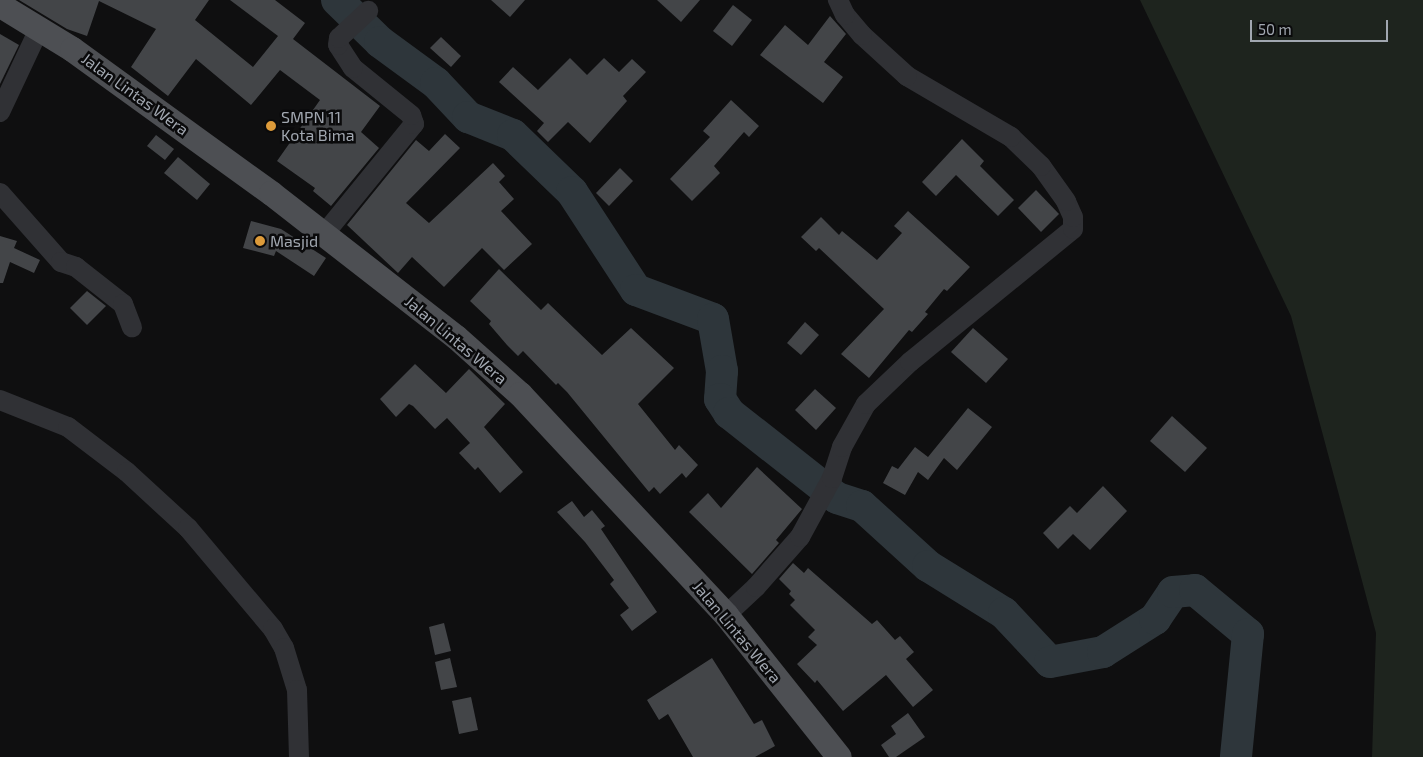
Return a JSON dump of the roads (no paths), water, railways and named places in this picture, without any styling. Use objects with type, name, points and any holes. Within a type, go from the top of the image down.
[{"type":"main road","name":"Jalan Lintas Wera","points":[[0,5],[39,29],[148,103],[325,233],[456,337],[520,394],[726,615],[839,757]]},
{"type":"street","points":[[726,615],[786,556],[832,478],[842,447],[866,404],[910,362],[1073,229],[1073,217],[1041,166],[1011,137],[907,76],[862,35],[845,15],[838,0]]},
{"type":"street","points":[[325,233],[414,124],[411,115],[353,68],[343,56],[339,38],[368,11]]},
{"type":"street","points":[[0,112],[39,29]]},
{"type":"street","points":[[0,193],[61,262],[76,267],[124,304],[132,327]]},
{"type":"street","points":[[0,400],[68,427],[127,472],[188,528],[273,629],[284,648],[298,690],[298,757]]},
{"type":"waterway","points":[[337,0],[380,42],[436,83],[468,117],[513,135],[572,192],[636,290],[713,319],[722,371],[720,399],[729,413],[837,498],[862,506],[928,566],[1004,613],[1050,662],[1103,652],[1155,619],[1173,592],[1195,590],[1248,634],[1236,757]]},
{"type":"place","name":"SMPN 11 Kota Bima","points":[[271,126]]},
{"type":"place","name":"Masjid","points":[[260,241]]}]
